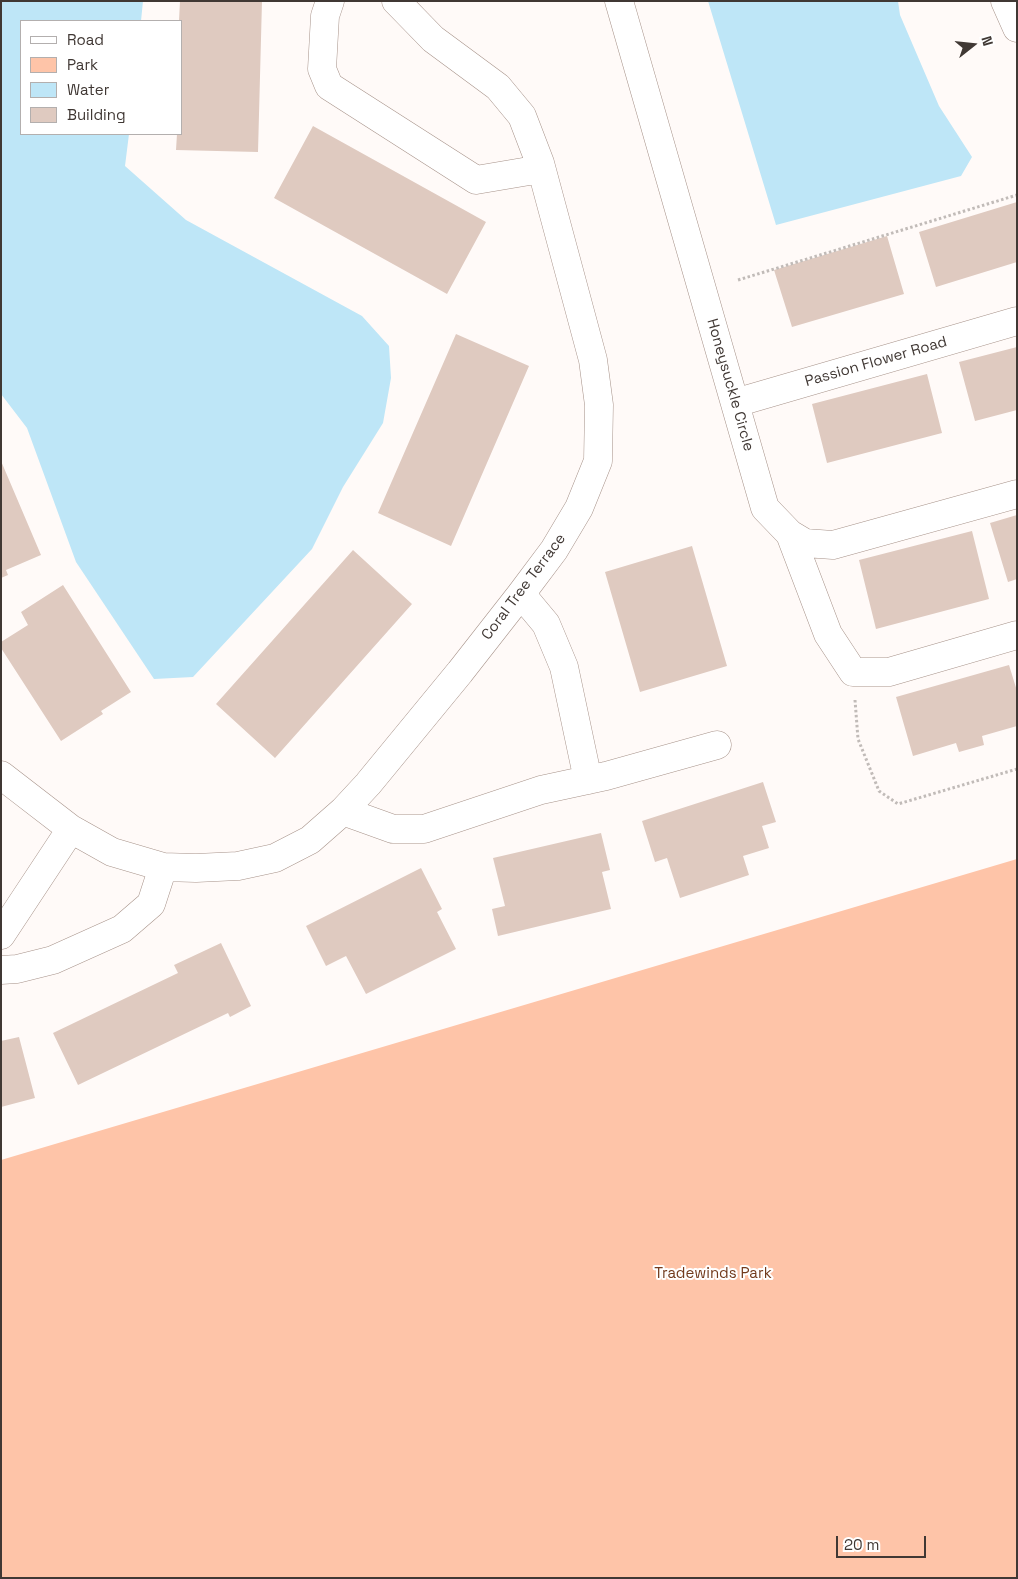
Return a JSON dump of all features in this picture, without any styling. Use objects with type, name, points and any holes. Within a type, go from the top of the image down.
[{"type":"street","points":[[330,1],[325,16],[322,70],[329,86],[476,180],[541,169]]},
{"type":"street","name":"Coral Tree Terrace","points":[[1,775],[71,829],[112,852],[163,867],[238,866],[275,858],[310,840],[343,811],[368,784],[460,672],[554,550],[579,508],[598,461],[599,405],[594,360],[541,169],[522,116],[498,87],[432,39],[396,1]]},
{"type":"street","name":"Honeysuckle Circle","points":[[619,1],[765,508],[790,534],[805,544],[833,545],[1017,494]]},
{"type":"street","points":[[1005,1],[1017,28]]},
{"type":"street","name":"Passion Flower Road","points":[[735,403],[1017,321]]},
{"type":"street","points":[[790,534],[828,634],[853,672],[889,672],[1017,635]]},
{"type":"street","points":[[520,594],[546,624],[564,667],[588,780]]},
{"type":"street","points":[[343,811],[393,829],[424,829],[541,790],[606,776],[717,745]]},
{"type":"street","points":[[1,935],[71,829]]},
{"type":"street","points":[[1,970],[17,969],[53,960],[122,929],[151,904],[163,867]]},
{"type":"path","points":[[738,280],[1017,195]]},
{"type":"path","points":[[853,672],[858,739],[879,792],[898,804],[1017,769]]},
{"type":"green space","name":"Tradewinds Park","points":[[1017,859],[1017,1578],[1,1578],[1,1160]]},
{"type":"water","points":[[1,1],[143,1],[141,20],[20,20],[20,135],[129,135],[125,166],[186,220],[362,316],[389,346],[391,378],[383,423],[343,487],[312,549],[193,677],[154,679],[76,562],[27,428],[1,394]]},
{"type":"water","points":[[708,1],[898,1],[900,15],[939,106],[972,157],[961,176],[776,225]]},
{"type":"building","points":[[180,1],[262,1],[258,152],[176,150],[177,135],[182,135],[182,20],[179,20]]},
{"type":"building","points":[[313,126],[486,222],[447,294],[274,198]]},
{"type":"building","points":[[1017,202],[1017,262],[936,287],[919,232]]},
{"type":"building","points":[[887,236],[904,294],[792,327],[774,270]]},
{"type":"building","points":[[456,334],[529,366],[451,546],[378,513]]},
{"type":"building","points":[[1017,347],[1017,410],[975,421],[959,362]]},
{"type":"building","points":[[927,374],[942,433],[827,463],[812,404]]},
{"type":"building","points":[[1,461],[41,555],[6,570],[8,575],[1,578]]},
{"type":"building","points":[[1017,515],[1017,579],[1008,582],[990,523]]},
{"type":"building","points":[[972,531],[989,599],[876,629],[859,560]]},
{"type":"building","points":[[692,546],[727,666],[640,692],[605,572]]},
{"type":"building","points":[[353,550],[412,604],[275,758],[216,704]]},
{"type":"building","points":[[63,585],[131,692],[101,711],[103,714],[61,741],[1,648],[1,642],[28,625],[21,612]]},
{"type":"building","points":[[1009,665],[1017,691],[1017,726],[982,736],[984,745],[959,752],[956,743],[913,756],[896,697]]},
{"type":"building","points":[[763,782],[776,822],[762,826],[769,848],[743,856],[749,875],[680,898],[667,858],[655,862],[642,821]]},
{"type":"building","points":[[601,833],[610,870],[602,872],[611,909],[498,936],[492,909],[505,906],[493,858]]},
{"type":"building","points":[[421,868],[442,909],[437,912],[456,949],[366,994],[346,956],[326,966],[306,926]]},
{"type":"building","points":[[221,943],[251,1006],[230,1017],[228,1013],[78,1085],[53,1033],[178,973],[174,965]]},
{"type":"building","points":[[19,1037],[35,1098],[1,1107],[1,1041]]}]
